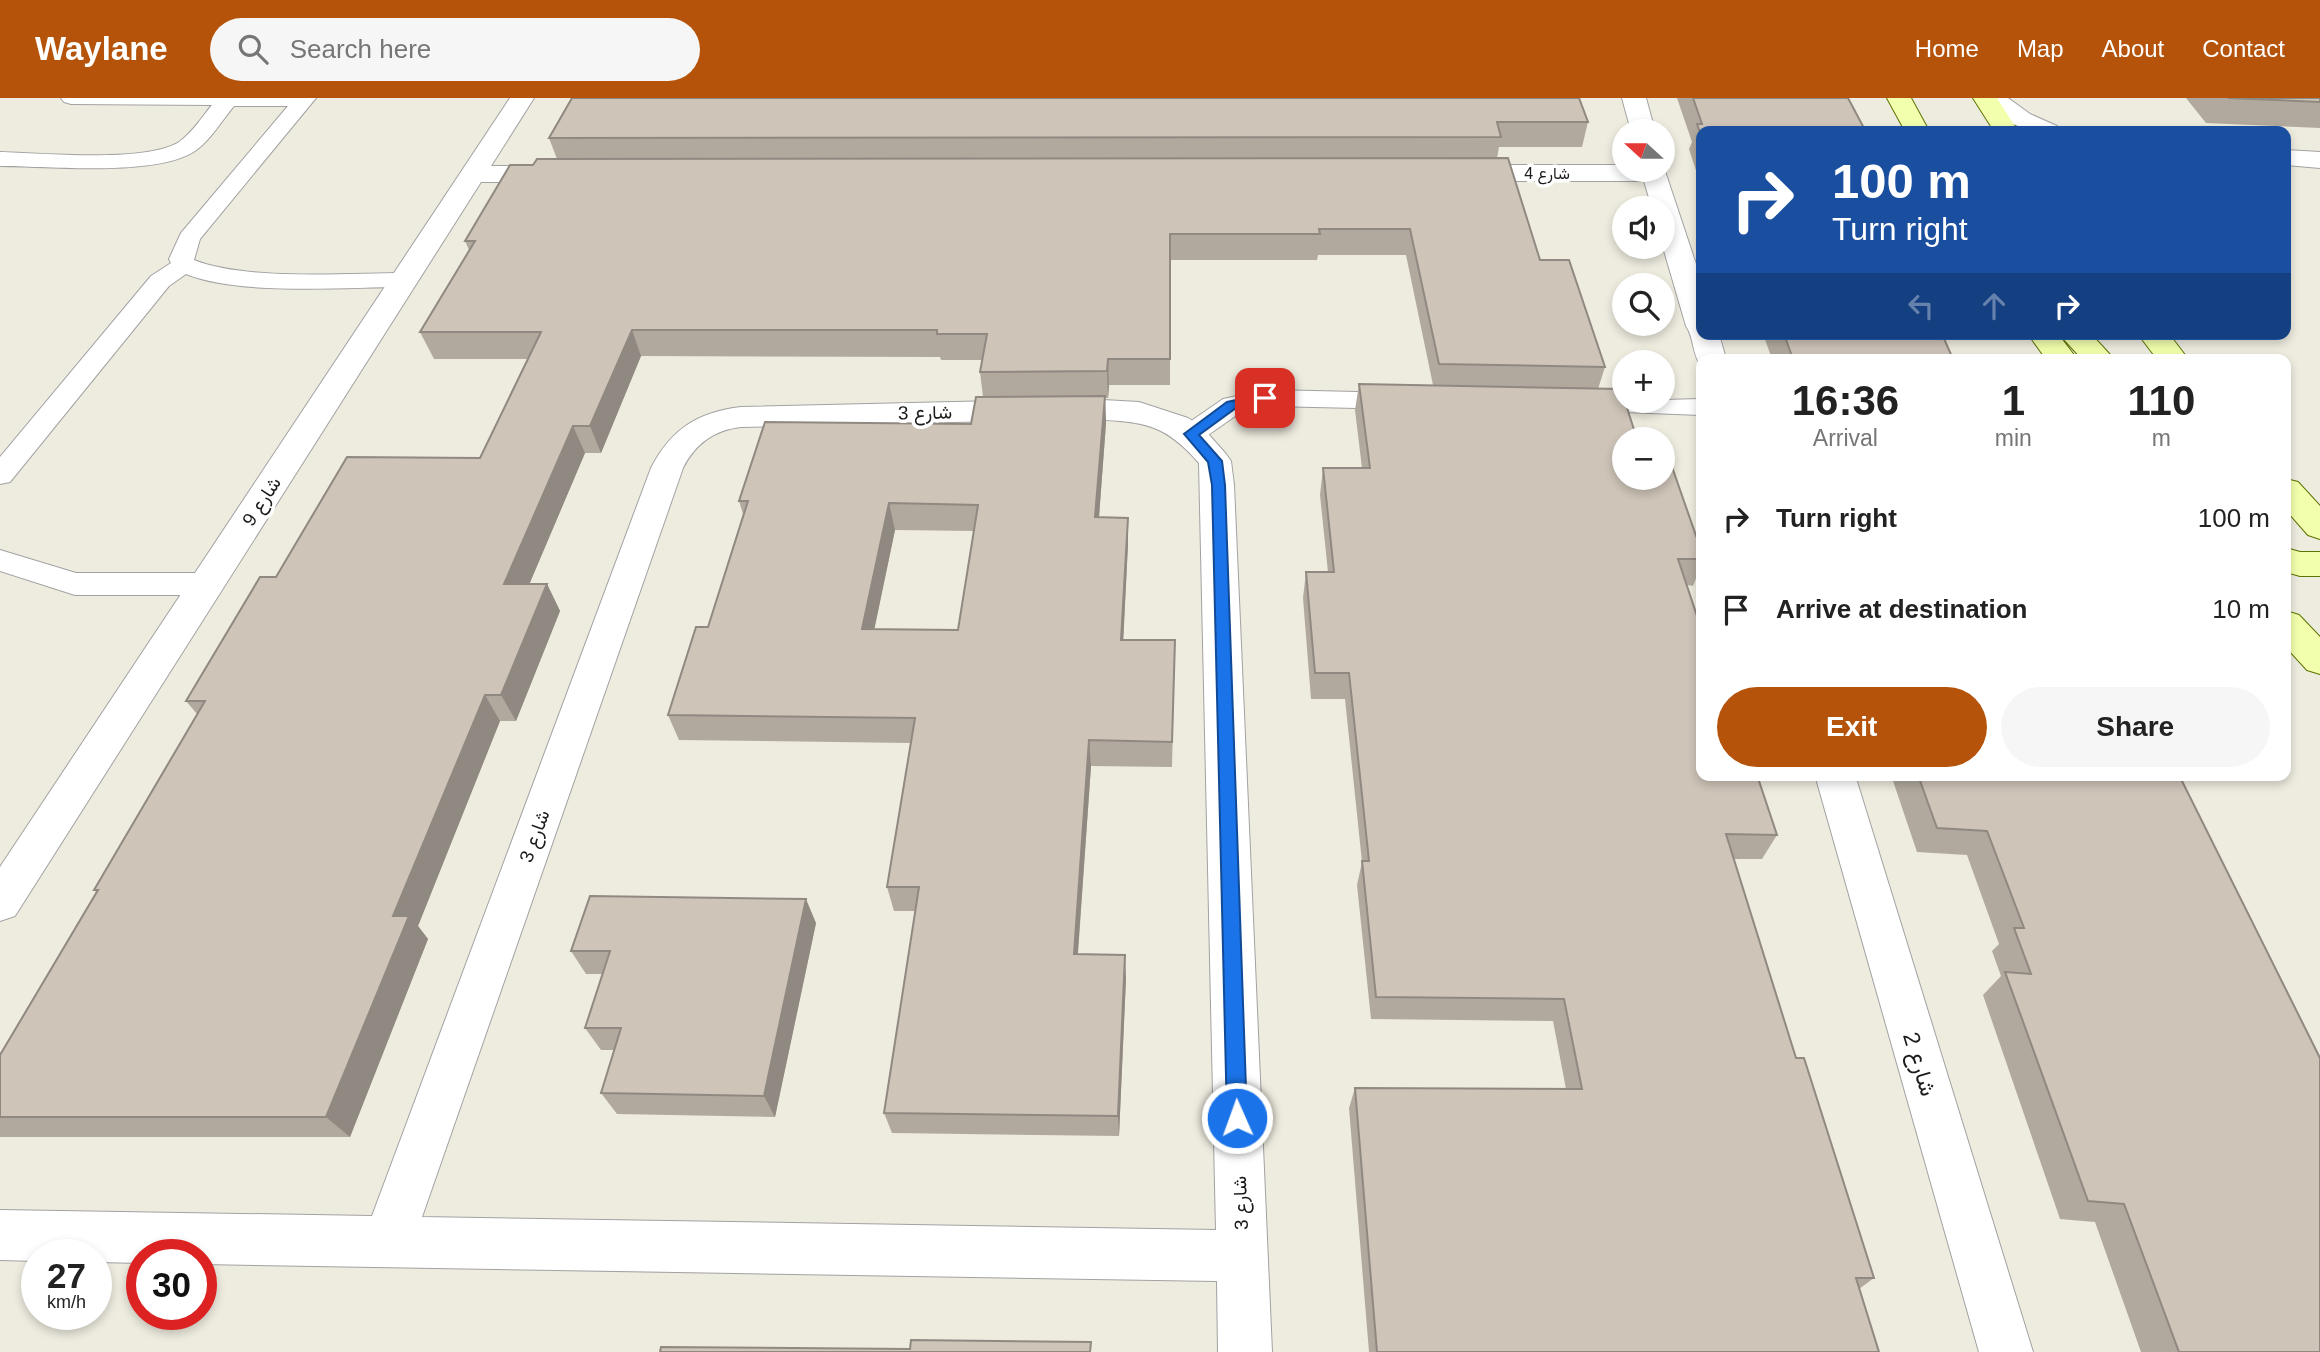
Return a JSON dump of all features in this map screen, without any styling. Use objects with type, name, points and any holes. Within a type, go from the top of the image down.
[{"type":"main road","points":[[1899,98],[1914,126]]},
{"type":"main road","points":[[1985,98],[2003,126]]},
{"type":"main road","points":[[2048,340],[2058,354]]},
{"type":"main road","points":[[2080,340],[2094,354]]},
{"type":"main road","points":[[2157,340],[2169,354]]},
{"type":"main road","points":[[2291,495],[2320,527]]},
{"type":"main road","points":[[2291,561],[2300,564],[2320,564]]},
{"type":"main road","points":[[2291,629],[2320,660]]},
{"type":"street","name":"شارع 9","points":[[0,904],[522,98]]},
{"type":"street","points":[[1634,98],[1640,119]]},
{"type":"street","points":[[1992,98],[2021,119],[2037,126]]},
{"type":"street","points":[[2291,158],[2320,160]]},
{"type":"street","name":"شارع 4","points":[[1433,173],[1612,172]]},
{"type":"street","points":[[473,174],[584,174]]},
{"type":"street","points":[[1658,182],[1696,309]]},
{"type":"street","name":"شارع 3","points":[[388,1241],[667,468],[682,443],[702,426],[726,418],[1085,408],[1139,412],[1177,425],[1191,434],[1215,461],[1219,485],[1245,1352]]},
{"type":"street","name":"شارع 2","points":[[1837,781],[2006,1352]]},
{"type":"street","name":"شارع 3","points":[[0,1235],[1241,1256]]},
{"type":"lane","points":[[71,98],[305,99]]},
{"type":"lane","points":[[0,159],[140,159],[163,156],[191,142],[229,99]]},
{"type":"lane","points":[[305,99],[195,229],[183,250],[181,259],[184,265],[206,274],[241,277],[405,280]]},
{"type":"lane","points":[[0,475],[160,281],[184,265]]},
{"type":"lane","points":[[1191,434],[1231,405],[1265,398],[1427,401]]},
{"type":"lane","points":[[1550,404],[1696,407]]},
{"type":"lane","points":[[0,560],[75,584],[208,584]]},
{"type":"building","points":[[572,98],[1579,98],[1588,122],[1497,122],[1501,137],[549,138]]},
{"type":"building","points":[[1693,98],[1848,98],[1863,126],[1697,124],[1702,124]]},
{"type":"building","points":[[2228,98],[2320,98],[2320,102]]},
{"type":"building","points":[[1508,158],[1540,260],[1569,260],[1605,367],[1439,364],[1410,229],[1319,229],[1320,234],[1170,234],[1170,359],[1108,359],[1107,371],[980,372],[987,334],[937,334],[937,330],[632,330],[590,426],[573,426],[504,584],[547,584],[501,695],[485,695],[393,916],[409,916],[326,1117],[0,1117],[0,1055],[98,890],[94,890],[205,701],[186,701],[260,577],[276,577],[347,457],[480,458],[541,332],[420,332],[475,241],[465,241],[510,165],[533,165],[537,159]]},
{"type":"building","points":[[1786,340],[1945,340],[1951,354],[1791,354]]},
{"type":"building","points":[[1359,384],[1612,389],[1612,413],[1629,413],[1633,427],[1612,427],[1612,490],[1675,490],[1675,475],[1696,536],[1696,559],[1678,559],[1696,613],[1696,781],[1759,781],[1777,835],[1726,834],[1796,1058],[1804,1058],[1874,1278],[1856,1278],[1879,1352],[1377,1352],[1355,1088],[1582,1089],[1564,999],[1376,997],[1362,861],[1369,861],[1349,673],[1315,673],[1306,572],[1334,572],[1323,468],[1370,468]]},
{"type":"building","points":[[1105,396],[1095,517],[1128,518],[1121,640],[1175,640],[1172,742],[1089,740],[1074,954],[1125,955],[1118,1116],[884,1113],[919,887],[887,887],[915,718],[668,715],[696,627],[708,627],[748,501],[739,501],[765,422],[971,424],[976,397]],"holes":[[[889,503],[978,505],[958,630],[862,629]]]},
{"type":"building","points":[[1920,781],[2182,781],[2320,1058],[2320,1352],[2179,1352],[2124,1204],[2088,1201],[2005,972],[2031,974],[2014,928],[2024,928],[1987,831],[1937,828]]},
{"type":"building","points":[[590,896],[806,899],[764,1096],[601,1093],[621,1028],[585,1028],[610,951],[571,951]]},
{"type":"building","points":[[911,1340],[1091,1342],[1090,1352],[660,1352],[661,1347],[910,1349]]},
{"type":"route","points":[[1237,1118],[1219,485],[1215,461],[1191,434],[1231,405],[1265,398]]}]
